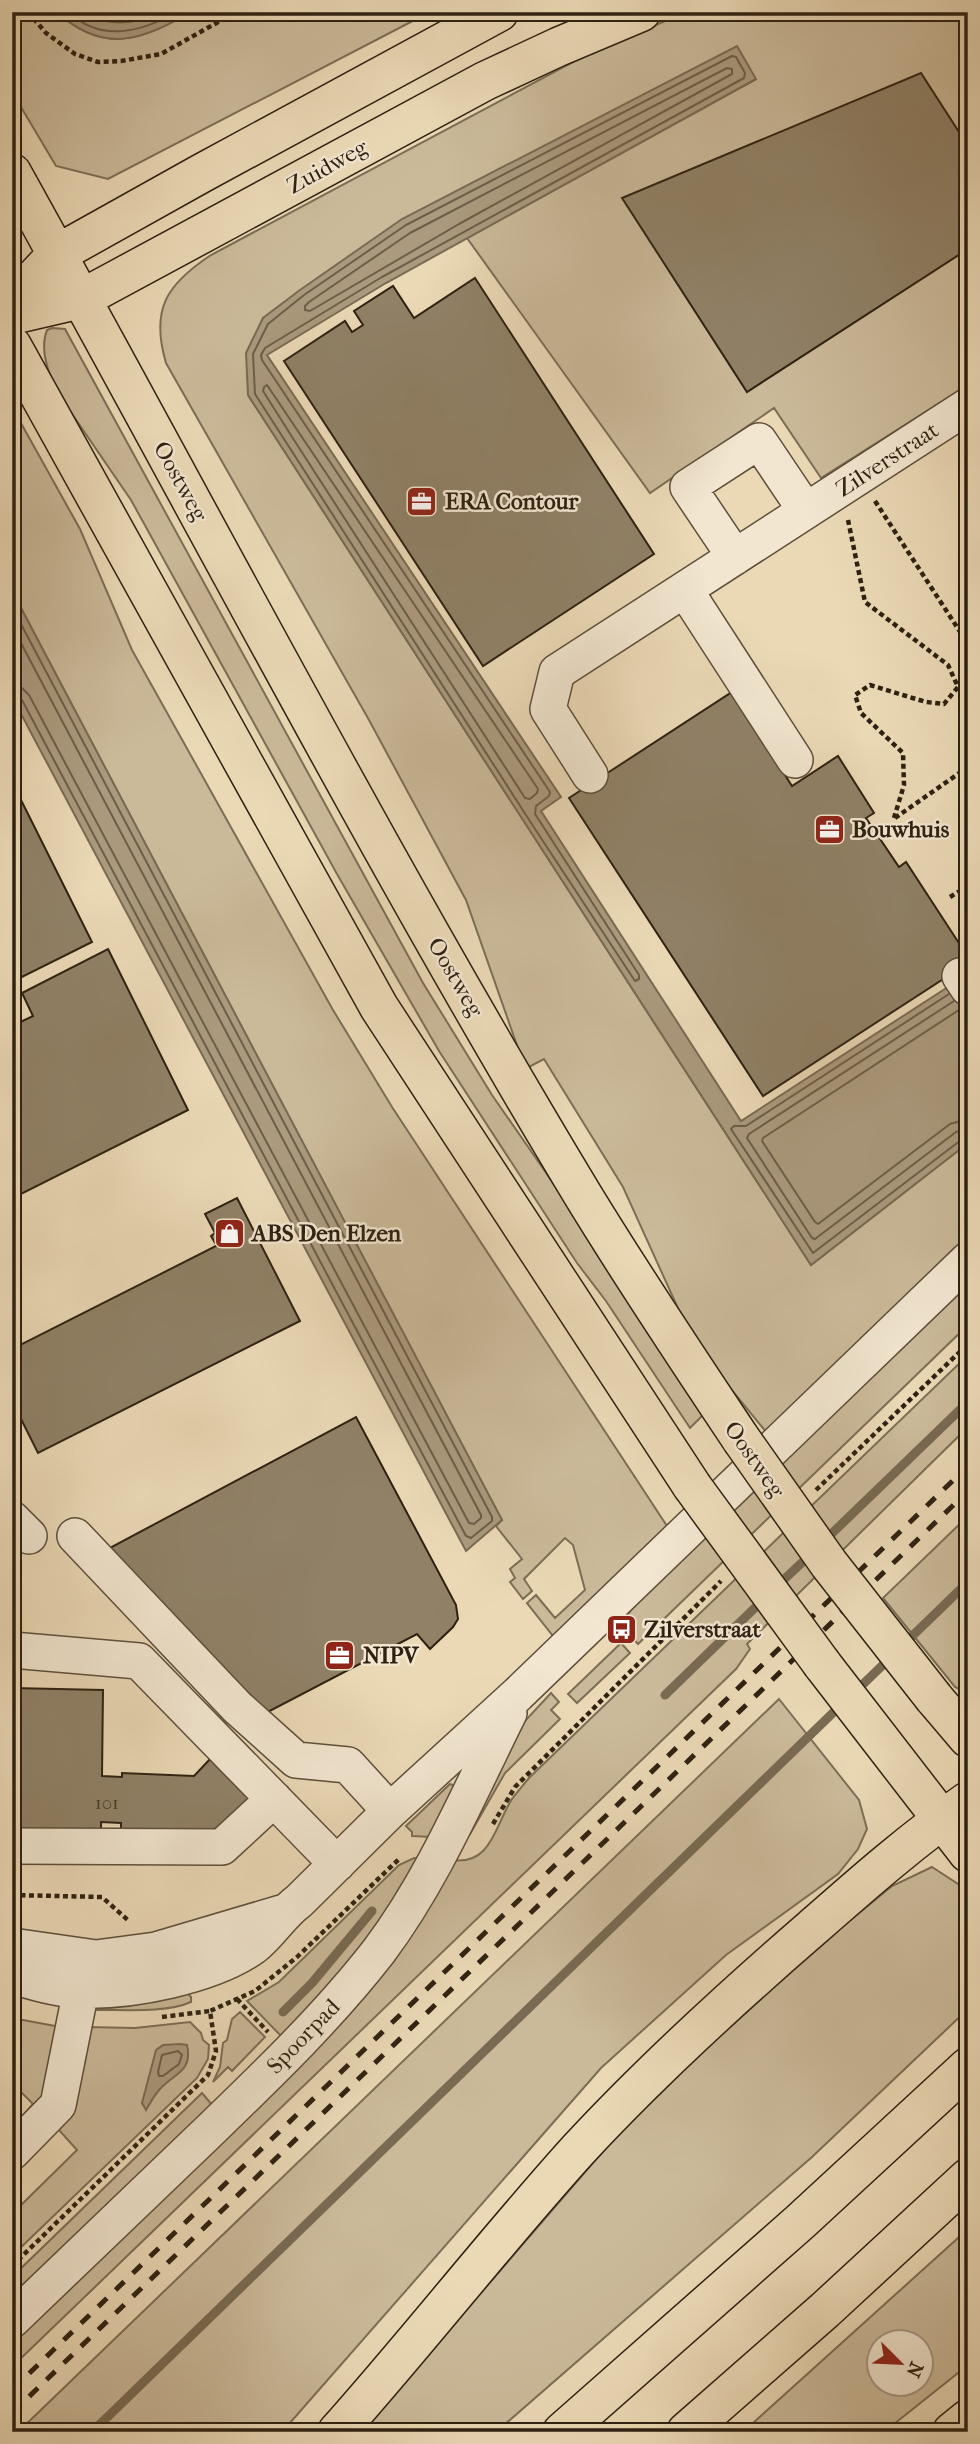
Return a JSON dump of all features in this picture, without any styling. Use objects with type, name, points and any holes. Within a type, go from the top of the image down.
[{"type":"main road","points":[[12,302],[58,254],[237,153],[499,12]]},
{"type":"main road","name":"Zuidweg","points":[[12,315],[81,299],[485,80],[641,12]]},
{"type":"main road","name":"Oostweg","points":[[12,173],[447,963],[581,1192],[741,1439],[829,1564],[968,1738]]},
{"type":"main road","points":[[12,346],[379,1007],[692,1486],[787,1618],[885,1745],[955,1810],[968,1853]]},
{"type":"main road","points":[[337,2432],[542,2191],[651,2073],[765,1969],[955,1810]]},
{"type":"main road","points":[[562,2432],[800,2222],[968,2067]]},
{"type":"main road","points":[[686,2432],[825,2310],[968,2178]]},
{"type":"main road","points":[[952,2432],[968,2419]]},
{"type":"street","name":"Zilverstraat","points":[[590,775],[548,709],[557,672],[968,406]]},
{"type":"street","points":[[735,557],[688,487],[698,480],[759,441],[806,511]]},
{"type":"street","points":[[685,590],[794,760]]},
{"type":"street","points":[[12,1976],[42,1985],[81,1973],[96,1958],[156,1950],[285,1912],[518,1694],[968,1261]]},
{"type":"street","points":[[75,1536],[237,1707],[296,1760],[348,1765],[390,1811]]},
{"type":"street","points":[[12,1650],[139,1661],[337,1864]]},
{"type":"street","name":"Spoorpad","points":[[12,2320],[288,2053],[338,2001],[381,1949],[441,1850],[518,1694]]},
{"type":"street","points":[[12,1846],[222,1847],[274,1799]]},
{"type":"street","points":[[12,1946],[81,1973]]},
{"type":"street","points":[[12,2152],[58,2105],[81,1973]]},
{"type":"path","points":[[28,12],[46,33],[75,54],[98,62],[161,54],[236,12]]},
{"type":"path","points":[[850,483],[968,644]]},
{"type":"path","points":[[850,483],[865,602],[948,665],[958,687],[944,704],[926,702],[870,685],[855,695],[862,713],[902,753],[904,785],[894,818],[968,767]]},
{"type":"path","points":[[950,897],[968,886]]},
{"type":"path","points":[[237,1999],[288,2053]]},
{"type":"shaded area","points":[[12,12],[57,12],[91,34],[123,39],[156,30],[191,12],[430,12],[108,179],[56,166],[12,92]]},
{"type":"shaded area","points":[[686,12],[968,12],[968,385],[821,478],[774,408],[650,493],[467,238],[756,79],[263,318],[248,395],[811,1265],[968,1143],[968,1237],[767,1433],[691,1337],[623,1187],[544,1059],[529,1067],[519,1051],[466,900],[369,720],[166,363],[160,327],[166,300],[173,288],[211,255],[586,55]]},
{"type":"shaded area","points":[[65,329],[423,983],[492,1095],[594,1242],[704,1414],[690,1428],[606,1301],[577,1263],[439,1051],[337,874],[131,500],[57,392],[48,370],[44,346],[47,330]]},
{"type":"shaded area","points":[[12,407],[80,529],[132,650],[333,1010],[392,1107],[667,1526],[553,1636],[527,1603],[536,1595],[555,1618],[585,1590],[573,1545],[565,1538],[524,1579],[532,1591],[523,1599],[510,1582],[515,1578],[510,1569],[522,1559],[496,1526],[502,1520],[12,591]]},
{"type":"shaded area","points":[[968,1285],[968,1325],[638,1644],[620,1625],[635,1605]]},
{"type":"shaded area","points":[[968,1355],[968,1427],[747,1644],[750,1649],[736,1669],[12,2367],[12,2340],[326,2036],[451,1860],[475,1857],[484,1850],[512,1799],[530,1777]]},
{"type":"shaded area","points":[[968,1516],[968,1694],[955,1687],[883,1598]]},
{"type":"shaded area","points":[[621,1643],[630,1653],[577,1703],[568,1694]]},
{"type":"shaded area","points":[[551,1693],[559,1702],[551,1710],[560,1719],[505,1773],[470,1834],[463,1839],[524,1722]]},
{"type":"shaded area","points":[[779,1699],[859,1800],[867,1829],[858,1849],[838,1874],[726,1955],[601,2068],[282,2432],[18,2432]]},
{"type":"shaded area","points":[[450,1784],[455,1786],[432,1837],[412,1836],[406,1826]]},
{"type":"shaded area","points":[[414,1858],[420,1859],[366,1945],[284,2039],[247,2001],[279,1982],[399,1865]]},
{"type":"shaded area","points":[[932,1867],[958,1884],[968,1897],[968,2009],[812,2157],[496,2432],[361,2432],[611,2142],[720,2034],[813,1951],[892,1886]]},
{"type":"shaded area","points":[[183,1988],[191,1997],[191,2002],[180,2006],[155,2010],[90,2010],[93,2005]]},
{"type":"shaded area","points":[[240,2012],[265,2037],[232,2071],[228,2067],[213,2082],[220,2067],[223,2043],[227,2040],[232,2019]]},
{"type":"shaded area","points":[[12,2018],[61,2027],[49,2089],[20,2119],[33,2104],[12,2083]]},
{"type":"shaded area","points":[[190,2022],[209,2045],[208,2059],[197,2078],[12,2256],[12,2214],[77,2150],[58,2129],[77,2092],[87,2027],[135,2028]]},
{"type":"shaded area","points":[[202,2093],[213,2106],[12,2299],[12,2277]]},
{"type":"shaded area","points":[[968,2229],[968,2365],[934,2392],[934,2328],[864,2328],[864,2398],[927,2398],[884,2432],[743,2432]]},
{"type":"water","points":[[57,12],[191,12],[156,30],[123,39],[91,34]]},
{"type":"water","points":[[737,46],[756,79],[386,283],[267,355],[561,797],[541,811],[741,1121],[968,974],[968,1143],[811,1265],[248,395],[246,353],[263,318],[300,290],[402,219]]},
{"type":"water","points":[[12,591],[502,1520],[466,1551],[12,697]]},
{"type":"water","points":[[163,2045],[187,2045],[185,2067],[159,2090],[146,2110],[142,2103],[156,2050]]},
{"type":"building","points":[[921,73],[968,146],[968,249],[747,392],[622,198]]},
{"type":"building","points":[[475,278],[654,554],[483,666],[284,361],[345,321],[352,332],[363,325],[354,311],[393,286],[414,318]]},
{"type":"building","points":[[732,692],[792,786],[838,756],[874,813],[866,818],[899,867],[906,862],[968,957],[968,963],[763,1096],[569,798]]},
{"type":"building","points":[[12,782],[20,798],[12,802]]},
{"type":"building","points":[[20,798],[92,942],[12,982],[12,802]]},
{"type":"building","points":[[108,949],[188,1110],[17,1196],[12,1188],[12,1026],[33,1016],[22,993]]},
{"type":"building","points":[[237,1198],[300,1321],[38,1453],[12,1401],[12,1349],[220,1244],[219,1241],[215,1243],[211,1236],[215,1233],[205,1214]]},
{"type":"building","points":[[356,1417],[456,1605],[458,1619],[430,1649],[417,1634],[264,1714],[106,1550]]},
{"type":"building","points":[[12,1688],[103,1690],[102,1776],[122,1777],[122,1773],[194,1776],[212,1757],[254,1800],[220,1827],[211,1830],[121,1833],[121,1823],[101,1822],[101,1831],[12,1829]]},
{"type":"waterway","points":[[823,1542],[968,1402]]},
{"type":"waterway","points":[[775,1588],[811,1554]]},
{"type":"waterway","points":[[904,1644],[968,1582]]},
{"type":"waterway","points":[[665,1695],[763,1600]]},
{"type":"waterway","points":[[856,1691],[891,1657]]},
{"type":"waterway","points":[[92,2432],[841,1705]]},
{"type":"waterway","points":[[283,2012],[312,1983],[372,1911]]},
{"type":"railway","points":[[12,2390],[968,1466]]},
{"type":"railway","points":[[12,2413],[968,1491]]},
{"type":"place","name":"ERA Contour","points":[[422,501]]},
{"type":"place","name":"Bouwhuis","points":[[829,829]]},
{"type":"place","name":"ABS Den Elzen","points":[[229,1233]]},
{"type":"place","name":"Zilverstraat","points":[[621,1629]]},
{"type":"place","name":"NIPV","points":[[340,1655]]}]
